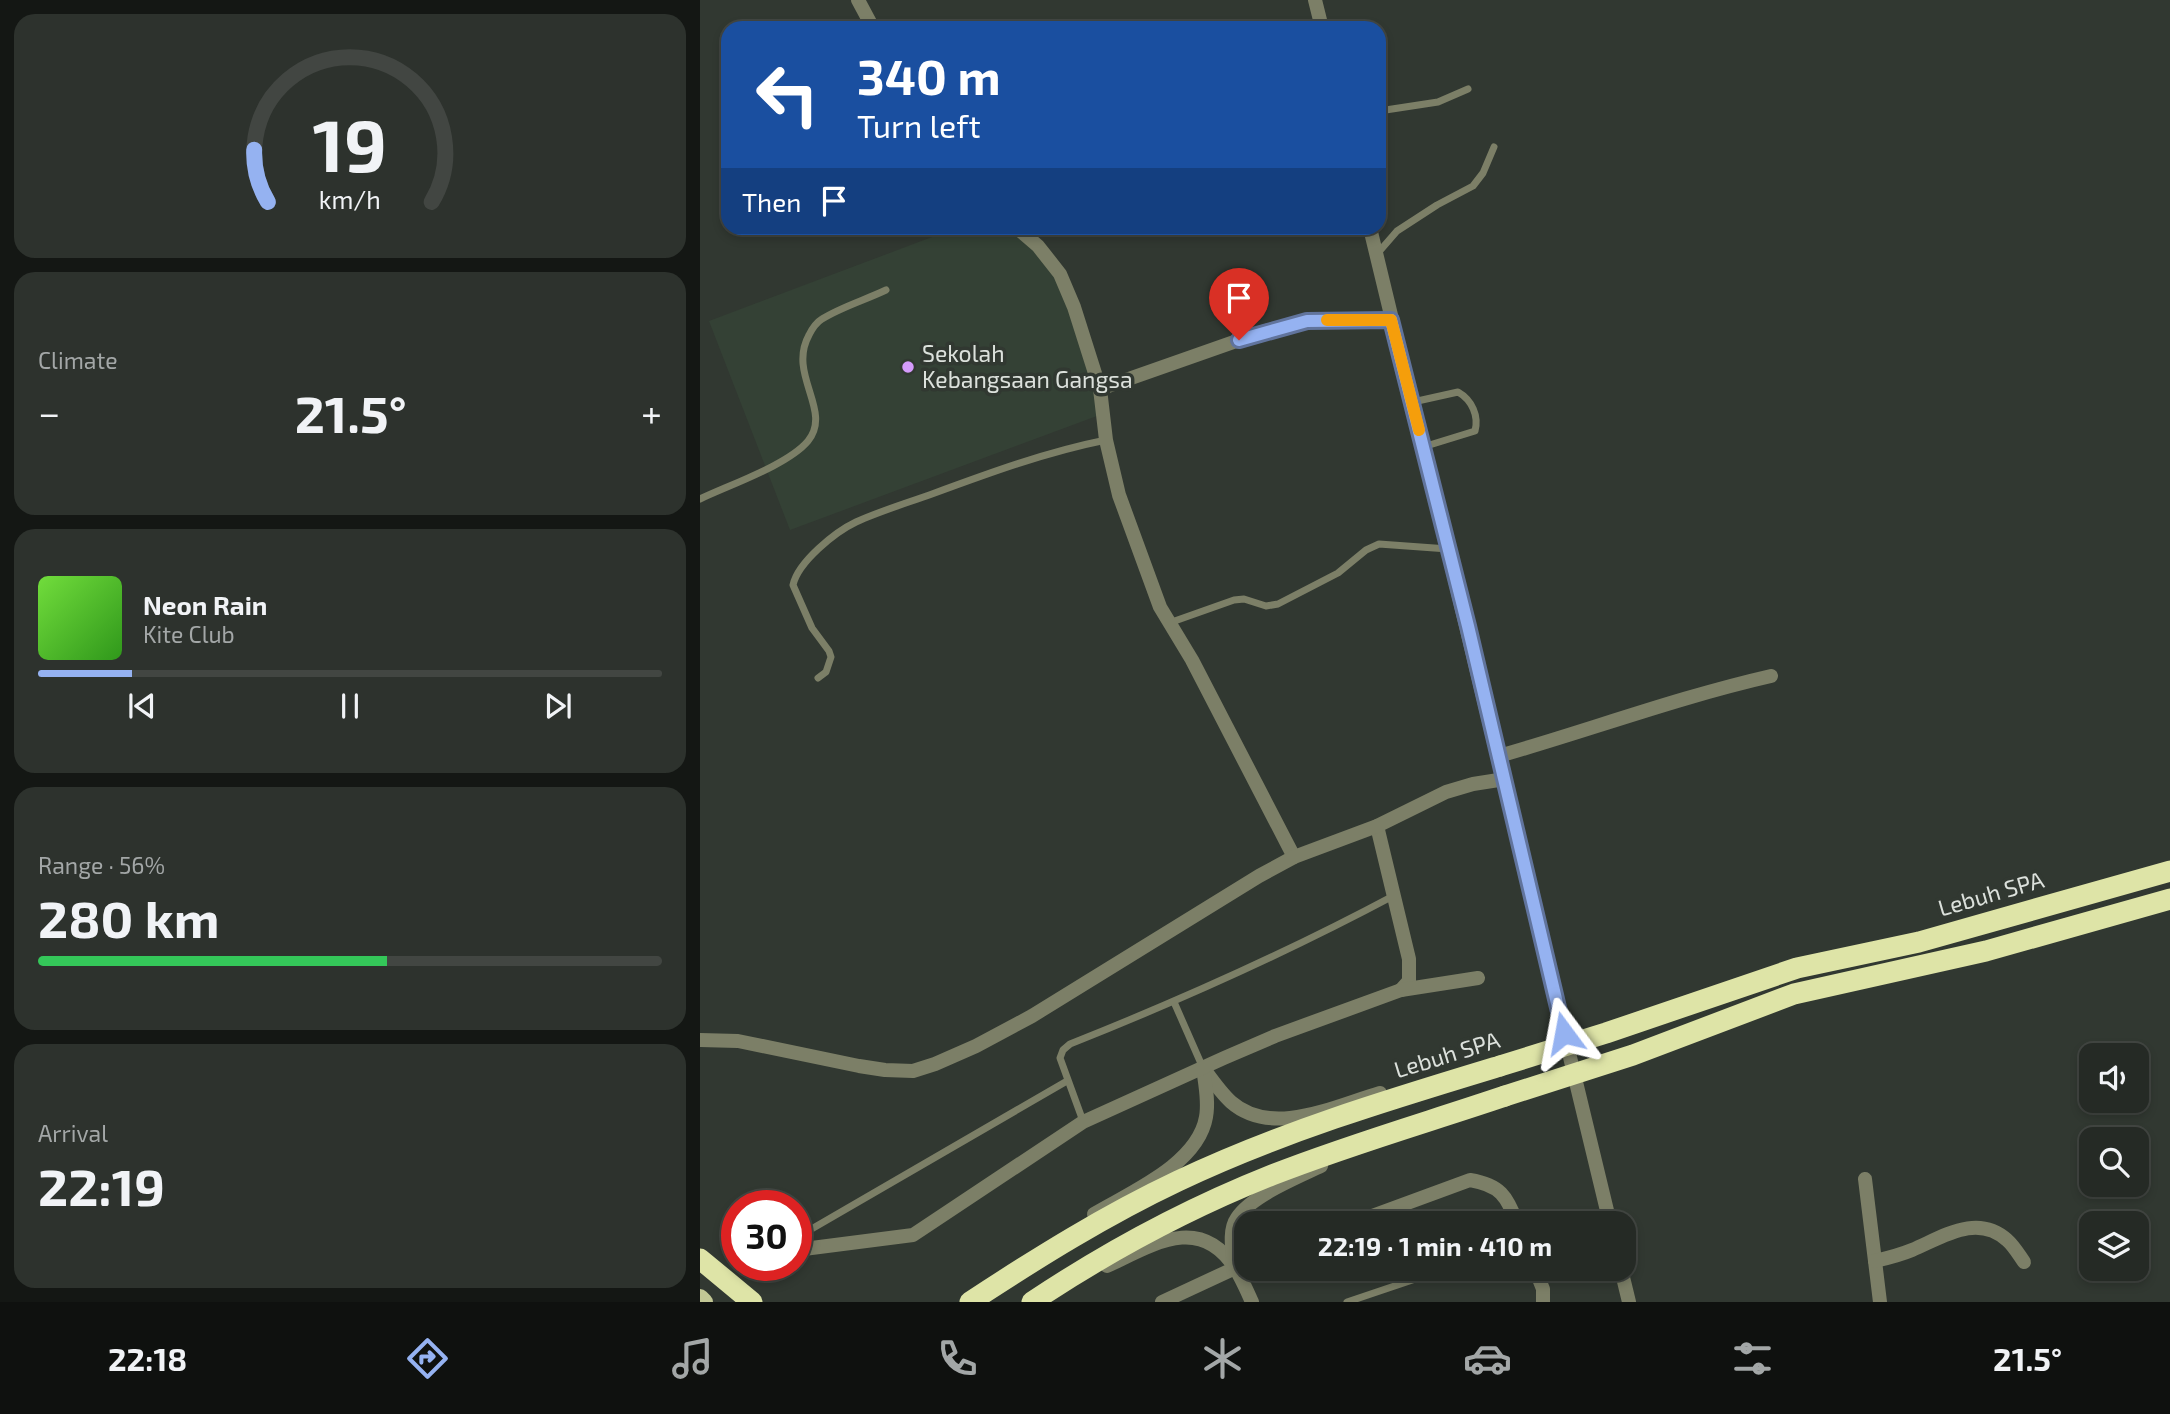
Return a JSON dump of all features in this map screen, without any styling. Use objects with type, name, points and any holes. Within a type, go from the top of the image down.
[{"type":"highway","name":"Lebuh SPA","points":[[970,1302],[1102,1221],[1177,1181],[1315,1124],[1606,1033],[1797,968],[1919,942],[2170,871]]},
{"type":"highway","points":[[1035,1300],[1117,1250],[1202,1206],[1282,1171],[1633,1055],[1794,994],[1986,951],[2170,899]]},
{"type":"highway","points":[[700,1259],[752,1302]]},
{"type":"main road","points":[[700,1266],[736,1302]]},
{"type":"main road","points":[[700,1298],[704,1302]]},
{"type":"street","points":[[858,0],[869,21]]},
{"type":"street","points":[[1315,0],[1320,21]]},
{"type":"street","points":[[1025,235],[1038,246],[1060,274],[1074,307],[1100,389],[1106,440],[1119,495],[1160,607],[1192,660],[1294,857]]},
{"type":"street","points":[[1372,235],[1607,1211]]},
{"type":"street","points":[[1100,389],[1265,331],[1307,321],[1391,320]]},
{"type":"street","points":[[1499,755],[1590,730],[1720,688],[1771,676]]},
{"type":"street","points":[[700,1040],[738,1041],[885,1070],[913,1071],[935,1064],[1032,1016],[1258,876],[1294,857],[1377,826],[1446,792],[1505,779]]},
{"type":"street","points":[[1377,826],[1395,895],[1410,971],[1409,981],[1401,990]]},
{"type":"street","points":[[812,1249],[913,1236],[1083,1122],[1275,1035],[1401,990],[1478,978]]},
{"type":"street","points":[[1203,1068],[1232,1103],[1267,1120],[1287,1120],[1393,1089],[1423,1089]]},
{"type":"street","points":[[1018,1271],[1045,1242],[1157,1177],[1181,1159],[1197,1138],[1206,1118],[1207,1095],[1203,1068]]},
{"type":"street","points":[[1244,1211],[1287,1182],[1368,1142]]},
{"type":"street","points":[[1865,1179],[1880,1302]]},
{"type":"street","points":[[1386,1211],[1470,1180],[1488,1183],[1500,1193],[1512,1211]]},
{"type":"street","points":[[1875,1261],[1911,1250],[1952,1231],[1976,1227],[1994,1231],[2008,1241],[2024,1262]]},
{"type":"street","points":[[1035,1300],[1131,1254],[1177,1237],[1201,1238],[1234,1261]]},
{"type":"street","points":[[1162,1302],[1234,1268]]},
{"type":"street","points":[[1245,1281],[1252,1302]]},
{"type":"street","points":[[1540,1281],[1543,1302]]},
{"type":"street","points":[[1624,1281],[1629,1302]]},
{"type":"lane","points":[[1386,110],[1438,102],[1468,89]]},
{"type":"lane","points":[[1377,254],[1397,231],[1473,186],[1483,173],[1494,147]]},
{"type":"lane","points":[[700,499],[781,461],[797,452],[809,440],[816,428],[817,415],[803,374],[804,343],[821,320],[886,290]]},
{"type":"lane","points":[[1412,402],[1458,392],[1468,398],[1478,421],[1475,431],[1423,447]]},
{"type":"lane","points":[[818,678],[826,672],[831,657],[813,628],[793,585],[799,571],[813,554],[834,536],[854,523],[974,478],[1068,447],[1106,440]]},
{"type":"lane","points":[[1170,623],[1234,600],[1244,599],[1266,606],[1278,604],[1324,581],[1366,550],[1379,544],[1448,550]]},
{"type":"lane","points":[[1083,1122],[1060,1058],[1063,1050],[1070,1044],[1174,1002],[1395,895]]},
{"type":"lane","points":[[1174,1002],[1203,1068]]},
{"type":"lane","points":[[812,1229],[1067,1082]]},
{"type":"lane","points":[[1347,1302],[1409,1281]]},
{"type":"shaded area","name":"Sekolah Kebangsaan Gangsa","points":[[937,235],[1023,235],[1052,258],[1105,413],[790,530],[709,321]]},
{"type":"slow traffic","points":[[1327,320],[1391,320],[1419,430]]},
{"type":"place","name":"Sekolah Kebangsaan Gangsa","points":[[908,367]]},
{"type":"route","points":[[1239,340],[1307,321],[1391,320],[1468,626],[1564,1033]]}]
